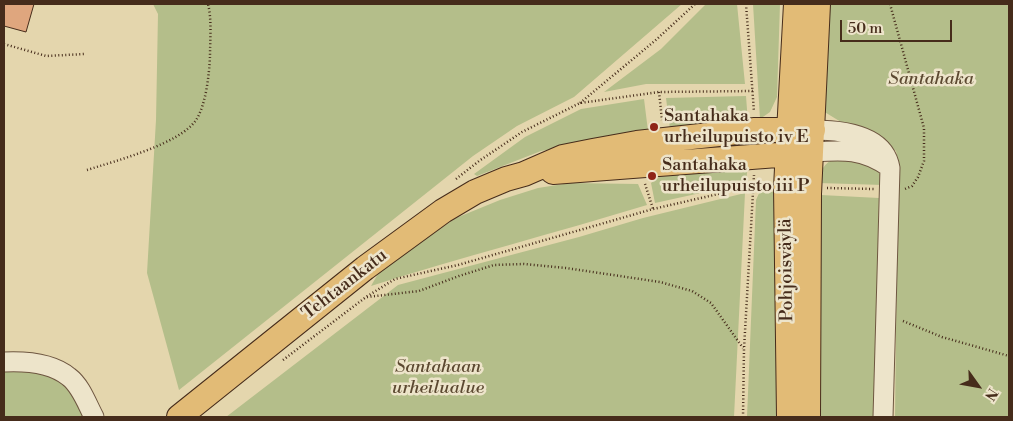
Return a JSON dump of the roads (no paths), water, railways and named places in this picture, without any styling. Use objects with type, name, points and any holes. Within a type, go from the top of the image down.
[{"type":"main road","name":"Pohjoisväylä","points":[[789,417],[786,186],[796,4]]},
{"type":"main road","name":"Pohjoisväylä","points":[[808,417],[809,194],[818,4]]},
{"type":"main road","name":"Tehtaankatu","points":[[179,417],[366,268],[443,210],[476,192],[564,157],[637,143],[755,130],[789,130],[812,141]]},
{"type":"main road","name":"Tehtaankatu","points":[[524,174],[788,154],[812,141]]},
{"type":"lane","points":[[812,141],[838,150],[854,151],[879,160],[890,168],[883,417]]},
{"type":"lane","points":[[4,362],[42,365],[70,377],[82,393],[94,417]]},
{"type":"place","name":"Santahaka urheilupuisto iv E","points":[[654,127]]},
{"type":"place","name":"Santahaka urheilupuisto iii P","points":[[652,176]]},
{"type":"park label","name":"Santahaka","points":[[931,80]]},
{"type":"park label","name":"Santahaan urheilualue","points":[[438,378]]}]
